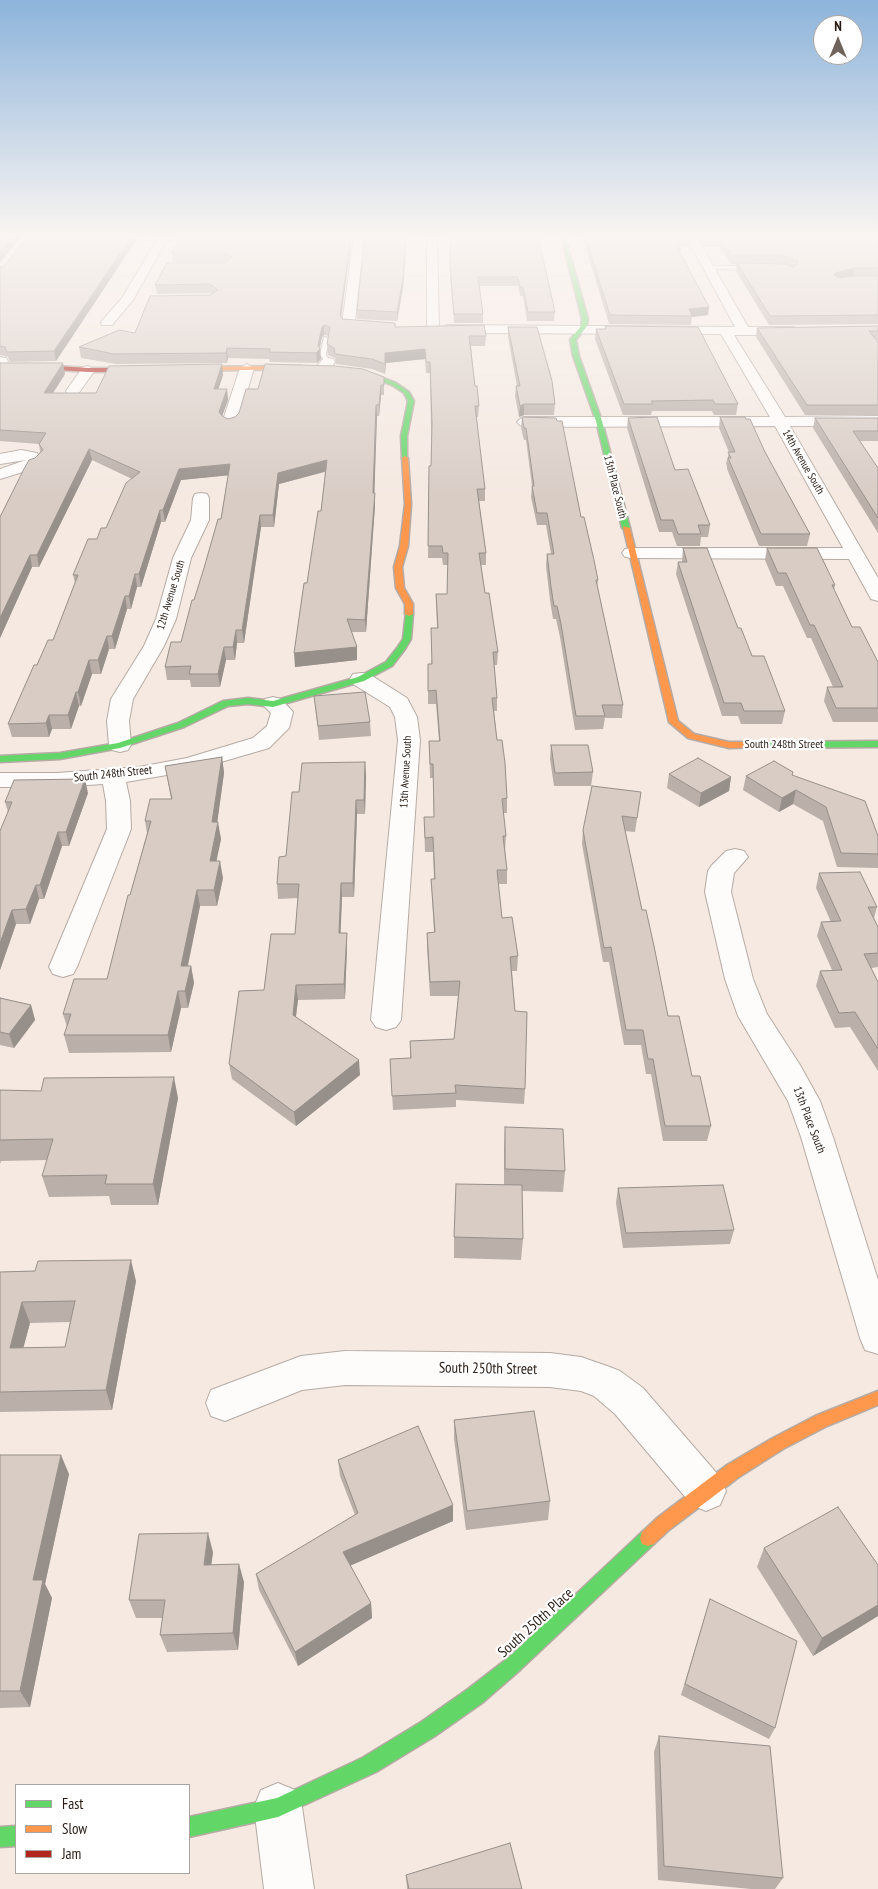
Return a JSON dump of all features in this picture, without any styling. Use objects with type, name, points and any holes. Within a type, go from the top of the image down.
[{"type":"street","points":[[350,324],[389,328]]},
{"type":"street","points":[[429,324],[429,329],[808,330]]},
{"type":"street","name":"13th Place South","points":[[584,324],[574,336],[574,344],[599,421],[674,722],[691,736]]},
{"type":"street","points":[[740,324],[744,331]]},
{"type":"street","name":"14th Avenue South","points":[[725,331],[780,421],[878,595]]},
{"type":"street","points":[[0,365],[88,370],[154,370]]},
{"type":"street","points":[[172,369],[325,365],[376,377],[399,386],[407,394],[411,405],[404,436],[408,504],[404,546],[398,567],[400,588],[409,604],[409,626],[407,638],[389,664],[361,679]]},
{"type":"street","points":[[230,422],[247,368]]},
{"type":"street","points":[[73,391],[88,370]]},
{"type":"street","points":[[524,422],[878,421]]},
{"type":"street","points":[[0,459],[14,455],[31,456],[35,461],[30,465],[0,475],[2,482],[0,489]]},
{"type":"street","name":"12th Avenue South","points":[[120,745],[118,720],[122,699],[132,678],[154,646],[166,619],[180,564],[200,520],[201,498]]},
{"type":"street","points":[[631,553],[856,554]]},
{"type":"street","name":"South 248th Street","points":[[0,759],[60,756],[120,745],[181,725],[226,703],[248,701],[273,704],[361,679]]},
{"type":"street","name":"13th Avenue South","points":[[361,679],[399,703],[406,717],[409,740],[386,1020]]},
{"type":"street","name":"South 248th Street","points":[[0,780],[57,780],[139,774],[190,764],[261,743],[278,728],[282,712],[273,704]]},
{"type":"street","name":"South 248th Street","points":[[691,736],[728,745],[878,744]]},
{"type":"street","points":[[63,967],[119,829],[118,801],[113,775]]},
{"type":"street","name":"13th Place South","points":[[735,857],[720,871],[718,892],[738,979],[753,1016],[804,1101],[818,1138],[878,1338]]},
{"type":"street","name":"South 250th Street","points":[[226,1403],[301,1373],[345,1368],[550,1370],[582,1374],[607,1383],[629,1401],[706,1491]]},
{"type":"street","name":"South 250th Place","points":[[190,1826],[278,1807],[369,1765],[428,1729],[475,1696],[550,1633],[663,1524],[733,1471],[777,1444],[821,1421],[878,1398]]},
{"type":"street","points":[[278,1807],[288,1889]]},
{"type":"street","points":[[0,1837],[15,1836]]},
{"type":"lane","points":[[325,365],[323,355],[326,338]]},
{"type":"building","points":[[0,324],[72,324],[54,351],[7,352],[5,347],[0,346]]},
{"type":"building","points":[[139,324],[395,324],[395,327],[484,325],[486,336],[469,336],[475,386],[477,386],[479,406],[475,406],[485,489],[477,489],[486,553],[479,553],[485,593],[489,593],[498,652],[493,652],[497,698],[492,698],[497,740],[502,740],[505,763],[507,798],[502,799],[506,836],[503,836],[507,870],[497,870],[502,918],[512,917],[518,956],[510,957],[515,1011],[527,1012],[525,1089],[455,1085],[456,1093],[392,1096],[390,1059],[411,1058],[410,1041],[454,1039],[460,981],[430,982],[427,933],[435,932],[431,879],[435,879],[433,837],[425,838],[424,817],[434,817],[433,764],[430,764],[429,741],[440,741],[436,690],[428,691],[428,664],[432,664],[431,628],[438,628],[436,594],[447,594],[448,553],[443,553],[442,546],[428,546],[429,466],[431,466],[432,424],[430,362],[426,362],[425,349],[385,353],[385,364],[372,359],[335,354],[334,348],[327,344],[330,327],[324,325],[318,345],[320,349],[316,353],[269,352],[270,349],[227,348],[226,353],[114,354],[79,347],[119,330],[135,333]]},
{"type":"building","points":[[605,326],[698,327],[738,404],[715,404],[713,400],[651,401],[653,404],[624,404],[596,329],[606,329]]},
{"type":"building","points":[[878,326],[878,331],[869,331],[878,342],[878,405],[807,405],[757,328]]},
{"type":"building","points":[[508,327],[537,327],[552,381],[555,404],[524,404],[520,406],[516,386],[520,386]]},
{"type":"building","points":[[0,363],[63,363],[44,393],[96,393],[109,366],[222,364],[214,389],[227,389],[219,412],[228,419],[235,417],[239,413],[246,389],[258,389],[265,364],[335,366],[363,369],[384,377],[384,385],[381,385],[379,405],[376,405],[373,493],[375,493],[365,620],[347,619],[357,647],[294,653],[304,583],[307,583],[318,511],[321,511],[327,460],[278,473],[273,515],[260,515],[242,630],[236,630],[233,647],[224,647],[218,674],[189,674],[191,666],[165,667],[171,642],[181,642],[192,600],[194,600],[218,519],[221,519],[230,464],[179,469],[163,510],[160,510],[139,574],[135,574],[129,596],[125,596],[112,636],[107,636],[98,660],[89,660],[68,715],[49,715],[46,723],[8,724],[34,665],[37,665],[48,640],[53,640],[78,575],[73,575],[88,539],[97,539],[101,528],[106,528],[126,483],[140,472],[89,449],[37,555],[30,555],[0,618],[0,517],[29,460],[35,458],[43,450],[39,444],[46,433],[0,430]]},
{"type":"building","points":[[522,417],[556,418],[557,421],[562,421],[581,517],[584,517],[594,560],[598,580],[596,580],[623,705],[602,705],[605,716],[576,716],[561,624],[557,606],[554,606],[551,587],[547,554],[554,554],[547,513],[537,513],[526,428],[524,428]]},
{"type":"building","points":[[657,417],[675,470],[688,469],[710,525],[698,525],[701,534],[678,534],[673,520],[661,520],[628,418]]},
{"type":"building","points":[[720,417],[745,417],[750,419],[765,452],[810,534],[761,534],[728,458],[731,458],[728,452],[735,452]]},
{"type":"building","points":[[815,418],[878,418],[878,431],[853,431],[878,468],[878,518]]},
{"type":"building","points":[[683,548],[707,548],[738,628],[741,628],[752,656],[764,656],[785,711],[744,711],[741,703],[724,703],[678,562],[687,562]]},
{"type":"building","points":[[767,548],[817,548],[852,627],[860,627],[878,662],[878,708],[836,708],[827,687],[843,687],[814,625],[810,625],[786,573],[778,573]]},
{"type":"building","points":[[365,692],[370,722],[318,726],[314,696]]},
{"type":"building","points":[[551,745],[588,745],[593,772],[555,773]]},
{"type":"building","points":[[222,757],[212,822],[218,822],[210,861],[220,861],[214,890],[197,890],[181,966],[191,966],[185,991],[178,991],[168,1035],[64,1035],[71,1014],[63,1014],[74,979],[107,979],[128,895],[130,895],[151,821],[145,821],[150,799],[172,799],[165,766]]},
{"type":"building","points":[[698,758],[731,777],[701,793],[669,774]]},
{"type":"building","points":[[774,761],[793,772],[792,775],[865,801],[878,836],[878,854],[841,853],[826,807],[796,790],[782,798],[746,776]]},
{"type":"building","points":[[365,762],[364,800],[356,800],[353,883],[341,883],[339,933],[347,933],[344,984],[296,985],[293,1015],[359,1060],[294,1112],[229,1064],[239,991],[264,990],[271,934],[295,934],[299,884],[277,884],[279,857],[286,856],[292,792],[299,792],[302,763]]},
{"type":"building","points":[[85,779],[66,832],[58,832],[40,885],[36,885],[26,909],[12,910],[0,943],[0,831],[12,802],[5,802],[14,780]]},
{"type":"building","points":[[592,786],[641,792],[637,818],[622,816],[642,910],[646,910],[668,1016],[679,1016],[692,1076],[700,1076],[711,1126],[665,1126],[653,1059],[648,1059],[643,1030],[626,1030],[611,947],[604,948],[583,830]]},
{"type":"building","points":[[860,872],[877,907],[868,907],[878,927],[878,953],[864,954],[878,982],[878,1049],[855,1012],[839,1013],[820,971],[842,970],[821,922],[841,921],[819,873]]},
{"type":"building","points":[[0,998],[31,1005],[9,1034],[0,1032]]},
{"type":"building","points":[[174,1077],[153,1184],[105,1184],[107,1175],[42,1176],[53,1139],[0,1140],[0,1090],[41,1091],[44,1078]]},
{"type":"building","points":[[505,1127],[563,1129],[565,1171],[505,1169]]},
{"type":"building","points":[[456,1184],[522,1185],[523,1239],[454,1237]]},
{"type":"building","points":[[723,1185],[734,1230],[626,1233],[618,1188]]},
{"type":"building","points":[[131,1260],[106,1390],[0,1392],[0,1272],[35,1271],[38,1261]],"holes":[[[75,1301],[65,1347],[10,1348],[22,1302]]]},
{"type":"building","points":[[534,1411],[550,1501],[467,1511],[454,1420]]},
{"type":"building","points":[[418,1426],[453,1505],[343,1552],[371,1603],[295,1652],[256,1574],[358,1513],[338,1460]]},
{"type":"building","points":[[0,1455],[61,1455],[33,1580],[43,1580],[20,1691],[0,1691]]},
{"type":"building","points":[[838,1507],[878,1565],[878,1605],[822,1638],[764,1548]]},
{"type":"building","points":[[208,1533],[204,1565],[239,1564],[233,1633],[160,1635],[165,1600],[129,1600],[139,1534]]},
{"type":"building","points":[[710,1599],[797,1641],[775,1728],[685,1684]]},
{"type":"building","points":[[659,1736],[770,1746],[783,1878],[664,1866]]},
{"type":"building","points":[[510,1843],[522,1889],[409,1889],[406,1875]]},
{"type":"traffic: fast","points":[[584,324],[573,340],[576,356],[599,421],[626,528]]},
{"type":"traffic: fast","points":[[349,371],[373,376],[394,384],[406,392],[411,401],[404,436],[405,458]]},
{"type":"traffic: fast","points":[[0,759],[60,756],[120,745],[181,725],[226,703],[248,701],[273,704],[361,679],[389,664],[401,649],[407,639],[409,614]]},
{"type":"traffic: fast","points":[[760,745],[878,744]]},
{"type":"traffic: fast","points":[[190,1827],[278,1807],[369,1765],[428,1729],[475,1696],[514,1664],[648,1538]]},
{"type":"traffic: fast","points":[[0,1837],[15,1836]]},
{"type":"traffic: slow","points":[[184,369],[301,368]]},
{"type":"traffic: slow","points":[[405,458],[408,504],[404,546],[398,567],[400,588],[409,604],[409,614]]},
{"type":"traffic: slow","points":[[626,528],[674,722],[691,736],[729,745],[760,745]]},
{"type":"traffic: slow","points":[[648,1538],[663,1524],[733,1471],[777,1444],[821,1421],[878,1398]]},
{"type":"traffic: jam","points":[[0,368],[26,366],[88,370],[143,370]]}]
